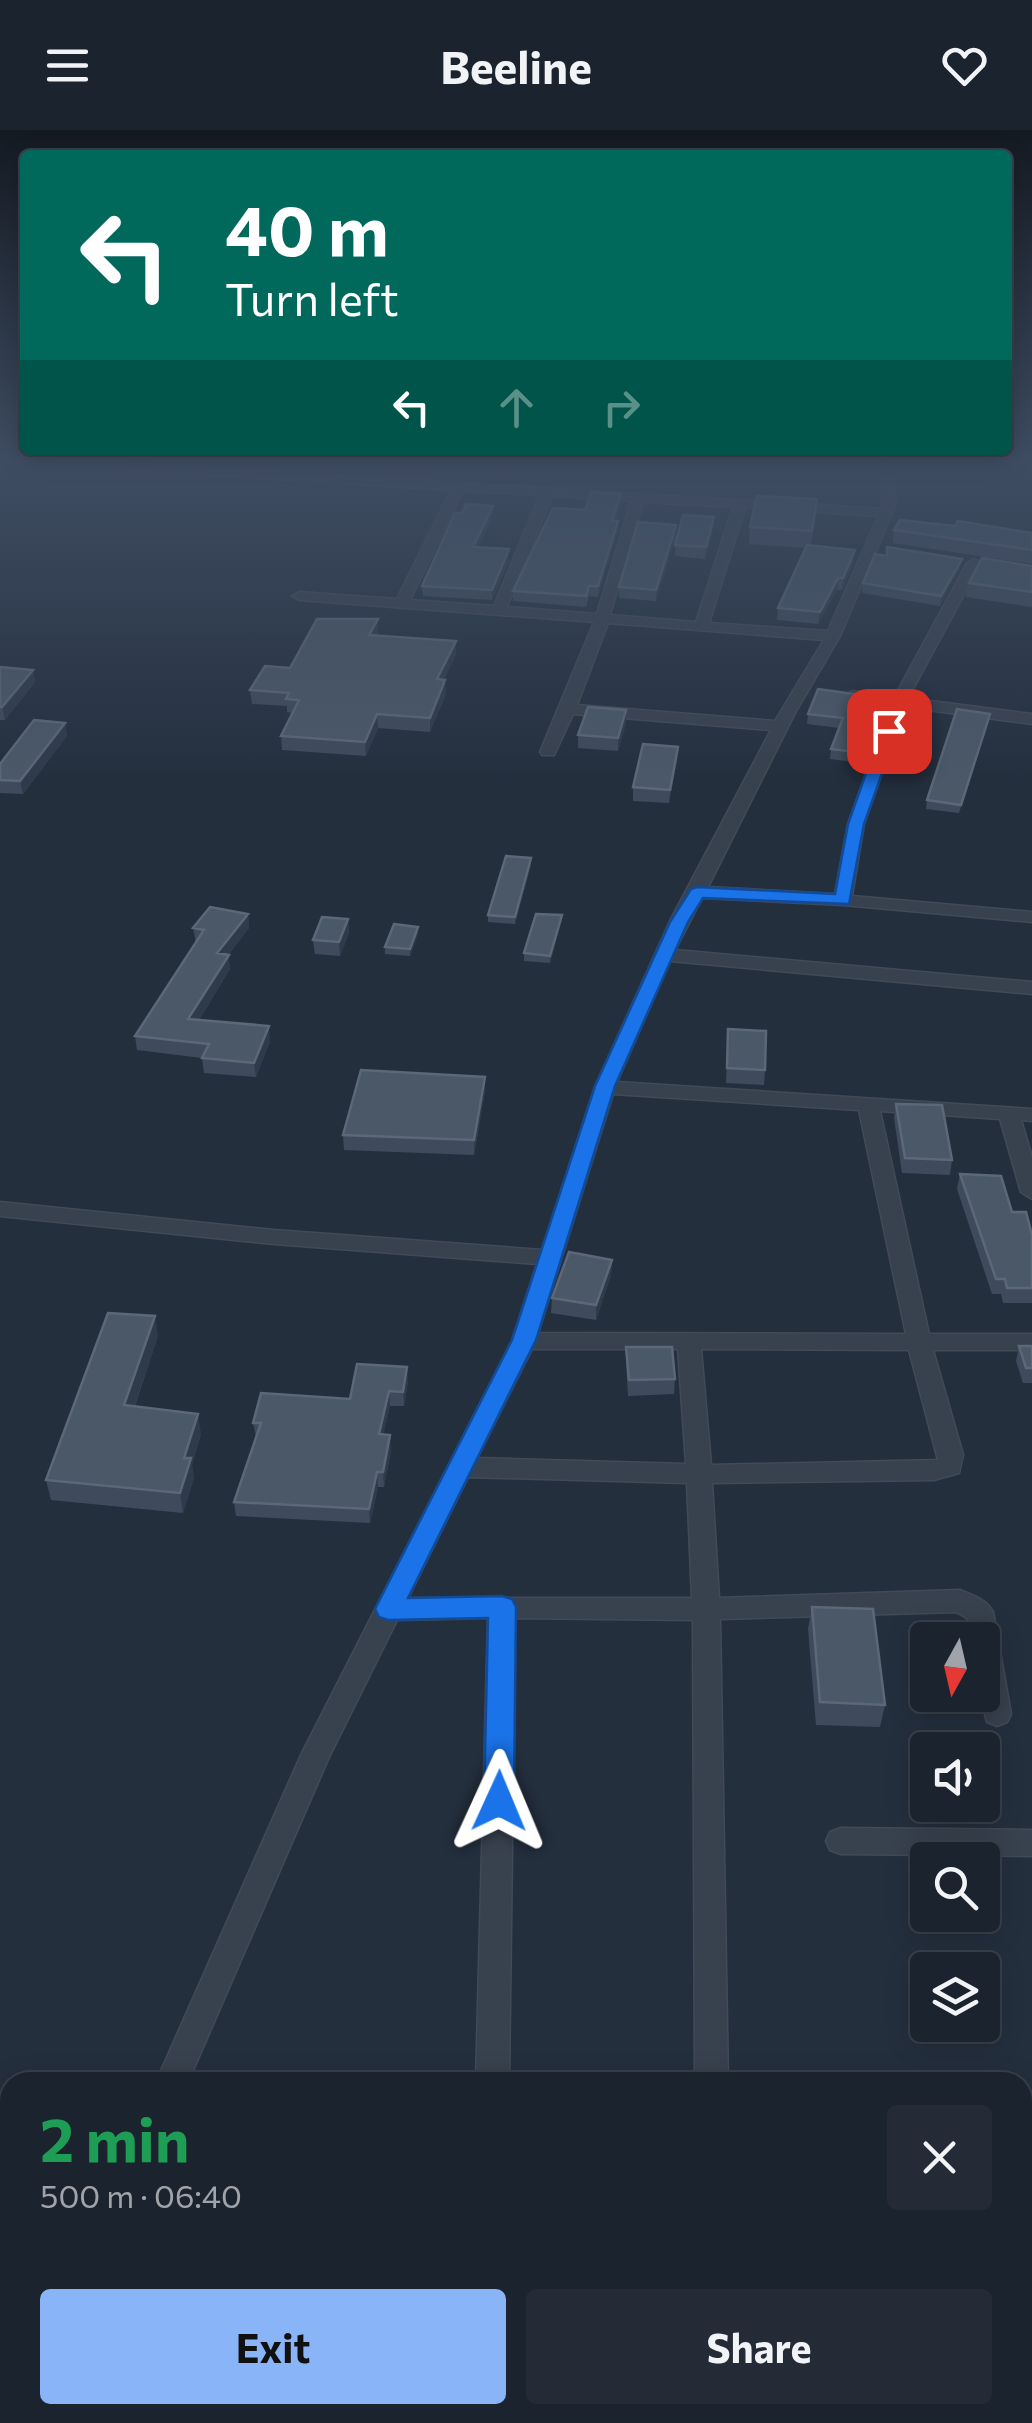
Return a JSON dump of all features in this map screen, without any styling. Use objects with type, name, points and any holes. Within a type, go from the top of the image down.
[{"type":"street","points":[[401,604],[420,565]]},
{"type":"street","points":[[499,611],[518,565]]},
{"type":"street","points":[[548,752],[568,709],[618,565]]},
{"type":"street","points":[[702,624],[721,565]]},
{"type":"street","points":[[176,2072],[315,1755],[524,1340],[605,1086],[664,954],[780,726],[871,565]]},
{"type":"street","points":[[842,900],[856,824],[900,700],[965,565]]},
{"type":"street","points":[[987,565],[994,566]]},
{"type":"street","points":[[300,596],[833,636]]},
{"type":"street","points":[[801,689],[821,691]]},
{"type":"street","points":[[841,694],[1032,720]]},
{"type":"street","points":[[568,709],[780,726]]},
{"type":"street","points":[[697,892],[1032,917]]},
{"type":"street","points":[[664,954],[1032,988]]},
{"type":"street","points":[[605,1086],[1021,1114],[1032,1192]]},
{"type":"street","points":[[462,1468],[701,1474],[934,1471],[950,1466],[951,1455],[919,1342],[868,1104]]},
{"type":"street","points":[[0,1209],[274,1237],[550,1258]]},
{"type":"street","points":[[524,1340],[1032,1342]]},
{"type":"street","points":[[689,1341],[701,1474],[706,1608],[713,1839],[712,2072]]},
{"type":"street","points":[[388,1609],[960,1602],[980,1612],[997,1714]]},
{"type":"street","points":[[493,2072],[502,1607]]},
{"type":"street","points":[[840,1840],[1032,1843]]},
{"type":"building","points":[[431,565],[502,565],[492,590],[422,586]]},
{"type":"building","points":[[526,565],[604,565],[598,586],[589,586],[586,596],[513,591]]},
{"type":"building","points":[[625,565],[664,565],[656,590],[619,587]]},
{"type":"building","points":[[798,565],[849,565],[820,612],[778,608]]},
{"type":"building","points":[[870,565],[959,565],[941,596],[863,583]]},
{"type":"building","points":[[978,565],[1032,566],[1032,592],[969,583]]},
{"type":"building","points":[[317,619],[378,619],[369,635],[456,641],[437,679],[445,680],[430,718],[377,714],[365,742],[281,736],[299,700],[286,699],[289,693],[250,690],[265,666],[290,668]]},
{"type":"building","points":[[0,667],[33,670],[2,707],[0,707]]},
{"type":"building","points":[[818,689],[883,698],[863,753],[831,749],[843,718],[808,714]]},
{"type":"building","points":[[588,707],[626,710],[618,738],[578,735]]},
{"type":"building","points":[[957,709],[990,714],[961,805],[927,800]]},
{"type":"building","points":[[34,720],[65,723],[20,781],[0,780],[0,764]]},
{"type":"building","points":[[643,744],[678,747],[670,790],[633,787]]},
{"type":"building","points":[[506,856],[531,858],[515,917],[488,915]]},
{"type":"building","points":[[210,907],[248,914],[217,953],[229,955],[188,1019],[269,1026],[254,1063],[202,1058],[209,1044],[135,1036],[204,930],[193,928]]},
{"type":"building","points":[[536,914],[562,915],[550,956],[524,953]]},
{"type":"building","points":[[322,917],[348,919],[339,942],[313,940]]},
{"type":"building","points":[[394,924],[418,927],[410,949],[385,947]]},
{"type":"building","points":[[728,1029],[766,1031],[765,1070],[727,1068]]},
{"type":"building","points":[[361,1070],[485,1077],[474,1140],[343,1135]]},
{"type":"building","points":[[896,1104],[942,1105],[952,1160],[905,1158]]},
{"type":"building","points":[[960,1174],[1001,1176],[1012,1212],[1026,1212],[1032,1235],[1032,1288],[1007,1288],[1005,1279],[996,1279]]},
{"type":"building","points":[[569,1252],[612,1260],[596,1305],[552,1298]]},
{"type":"building","points":[[108,1313],[155,1316],[124,1405],[198,1414],[184,1458],[191,1458],[180,1493],[46,1480]]},
{"type":"building","points":[[1019,1346],[1032,1346],[1032,1368],[1026,1368]]},
{"type":"building","points":[[626,1347],[672,1347],[675,1379],[629,1380]]},
{"type":"building","points":[[357,1364],[407,1367],[403,1392],[389,1391],[379,1434],[390,1435],[383,1472],[377,1472],[369,1509],[234,1502],[261,1423],[253,1423],[261,1393],[350,1399]]},
{"type":"building","points":[[812,1607],[873,1609],[885,1705],[820,1702]]},
{"type":"route","points":[[499,1801],[502,1607],[388,1609],[524,1340],[605,1086],[679,922],[697,892],[842,900],[856,824],[889,731]]}]
